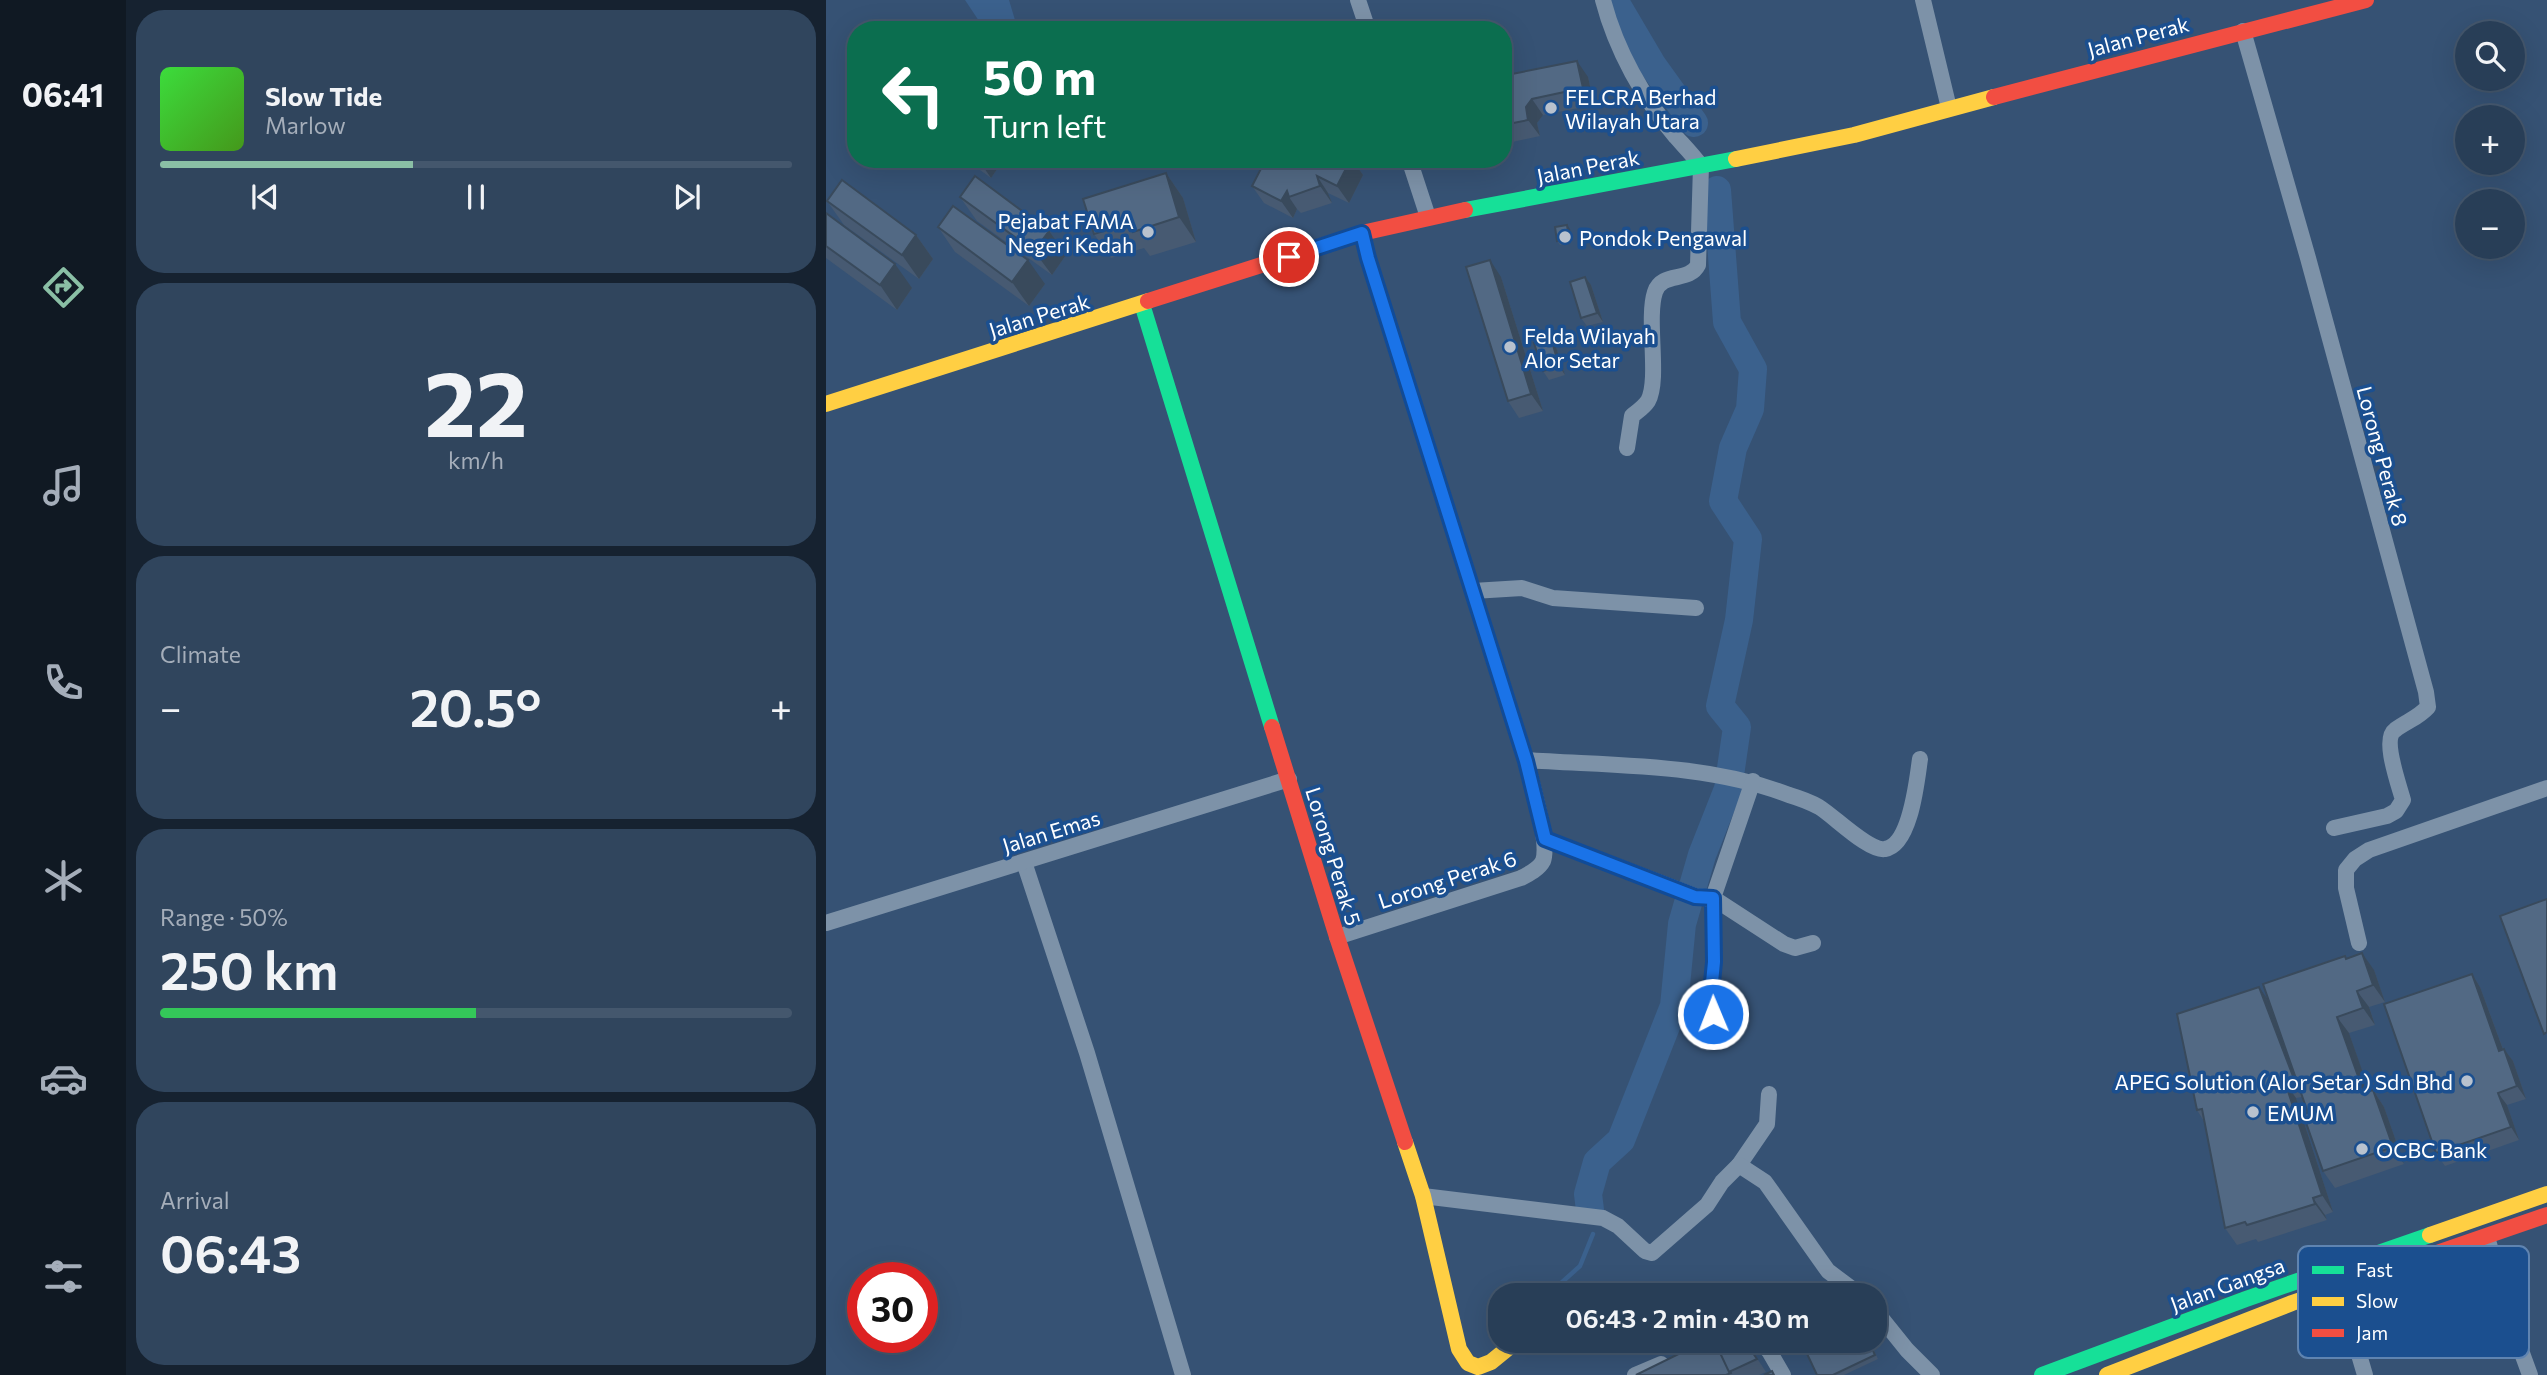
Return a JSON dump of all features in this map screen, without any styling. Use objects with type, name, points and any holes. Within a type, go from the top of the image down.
[{"type":"street","points":[[1358,0],[1365,21]]},
{"type":"street","points":[[1604,0],[1618,43],[1638,82],[1667,125],[1700,166],[1698,265],[1690,275],[1662,281],[1656,289],[1651,393],[1643,407],[1632,416],[1627,448]]},
{"type":"street","points":[[1923,0],[1949,108]]},
{"type":"street","name":"Jalan Perak","points":[[826,404],[1362,233],[1428,217],[1854,135],[2338,4],[2366,0]]},
{"type":"street","name":"Lorong Perak 8","points":[[2243,30],[2308,258],[2428,707],[2418,718],[2392,731],[2389,738],[2403,800],[2396,811],[2387,816],[2334,828]]},
{"type":"street","points":[[1412,168],[1428,217]]},
{"type":"street","points":[[1362,233],[1526,761],[1545,839],[1687,893],[1713,898],[1784,944],[1794,947],[1813,943]]},
{"type":"street","name":"Lorong Perak 5","points":[[1142,304],[1337,937],[1423,1196],[1459,1349],[1468,1363],[1478,1367],[1501,1353]]},
{"type":"street","points":[[1473,591],[1522,588],[1553,598],[1696,608]]},
{"type":"street","points":[[1526,761],[1667,769],[1753,781],[1818,807],[1870,845],[1883,850],[1897,842],[1913,807],[1920,759]]},
{"type":"street","name":"Jalan Emas","points":[[826,923],[1289,779]]},
{"type":"street","points":[[1713,1014],[1710,1003],[1714,962],[1713,898],[1753,781]]},
{"type":"street","points":[[2359,943],[2346,888],[2346,870],[2355,859],[2369,850],[2547,788]]},
{"type":"street","name":"Lorong Perak 6","points":[[1337,937],[1521,878],[1533,872],[1543,861],[1545,839]]},
{"type":"street","points":[[1024,862],[1087,1053],[1183,1375]]},
{"type":"street","points":[[1423,1196],[1603,1218],[1618,1226],[1645,1251],[1652,1253],[1707,1205],[1722,1182],[1739,1165],[1767,1124],[1769,1094]]},
{"type":"street","points":[[1739,1165],[1765,1182],[1828,1271],[1844,1283]]},
{"type":"street","name":"Jalan Gangsa","points":[[2398,1246],[2547,1194]]},
{"type":"street","name":"Jalan Gangsa","points":[[2460,1246],[2547,1214]]},
{"type":"street","points":[[2487,1237],[2489,1246]]},
{"type":"street","name":"Jalan Gangsa","points":[[2042,1375],[2298,1281]]},
{"type":"street","name":"Jalan Gangsa","points":[[2107,1375],[2298,1303]]},
{"type":"street","points":[[1887,1325],[1932,1375]]},
{"type":"street","points":[[1771,1353],[1783,1375]]},
{"type":"street","points":[[1635,1375],[1680,1355]]},
{"type":"street","points":[[2360,1358],[2365,1375]]},
{"type":"street","points":[[2524,1358],[2530,1375]]},
{"type":"water","points":[[965,0],[1009,0],[1015,21],[979,21]]},
{"type":"building","points":[[1577,61],[1583,88],[1532,99],[1526,107],[1528,120],[1512,123],[1512,74]]},
{"type":"building","points":[[1261,168],[1346,168],[1337,186],[1317,176],[1320,186],[1289,197],[1287,191],[1281,201],[1252,186]]},
{"type":"building","points":[[1166,173],[1179,217],[1133,232],[1130,223],[1094,234],[1083,199]]},
{"type":"building","points":[[975,176],[1049,231],[1034,251],[960,197]]},
{"type":"building","points":[[842,180],[916,235],[902,255],[827,201]]},
{"type":"building","points":[[953,206],[1028,260],[1012,282],[938,227]]},
{"type":"building","points":[[826,213],[895,264],[880,285],[826,246]]},
{"type":"building","points":[[1567,225],[1569,238],[1557,241],[1555,227]]},
{"type":"building","name":"Felda Wilayah Alor Setar","points":[[1490,260],[1531,394],[1508,401],[1466,267]]},
{"type":"building","points":[[1585,277],[1597,313],[1581,318],[1570,282]]},
{"type":"building","points":[[1551,338],[1559,366],[1543,371],[1534,343]]},
{"type":"building","points":[[2547,899],[2547,1032],[2544,1034],[2500,916]]},
{"type":"building","points":[[2362,953],[2373,985],[2357,991],[2363,1008],[2337,1017],[2364,1093],[2373,1090],[2393,1147],[2323,1171],[2303,1114],[2308,1113],[2263,984],[2345,956],[2346,959]]},
{"type":"building","name":"APEG Solution (Alor Setar) Sdn Bhd","points":[[2472,974],[2499,1051],[2504,1049],[2517,1086],[2498,1093],[2511,1127],[2436,1153],[2384,1004]]},
{"type":"building","name":"EMUM","points":[[2259,987],[2294,1079],[2285,1082],[2322,1195],[2313,1198],[2315,1204],[2247,1225],[2245,1222],[2225,1228],[2202,1109],[2197,1110],[2177,1014]]},
{"type":"building","points":[[1681,1353],[1721,1353],[1731,1373],[1726,1375],[1636,1375]]},
{"type":"building","points":[[1720,1353],[1753,1353],[1757,1359],[1729,1372]]},
{"type":"building","points":[[1807,1353],[1875,1355],[1833,1375],[1817,1375]]},
{"type":"waterway","points":[[1614,0],[1653,66],[1694,123]]},
{"type":"waterway","points":[[1590,1210],[1588,1194],[1597,1162],[1621,1140],[1674,1006],[1682,924],[1702,855],[1728,789],[1737,727],[1720,706],[1739,620],[1748,539],[1723,501],[1733,448],[1750,409],[1753,369],[1727,322],[1717,190]]},
{"type":"waterway","points":[[1561,1283],[1580,1266],[1593,1234]]},
{"type":"traffic: fast","points":[[1465,210],[1736,159]]},
{"type":"traffic: fast","points":[[1142,304],[1272,727]]},
{"type":"traffic: fast","points":[[2398,1246],[2430,1235]]},
{"type":"traffic: fast","points":[[2042,1375],[2298,1281]]},
{"type":"traffic: slow","points":[[1736,159],[1854,135],[1994,97]]},
{"type":"traffic: slow","points":[[826,404],[1148,301]]},
{"type":"traffic: slow","points":[[1405,1142],[1423,1196],[1459,1349],[1468,1363],[1478,1367],[1491,1362],[1502,1353]]},
{"type":"traffic: slow","points":[[2430,1235],[2547,1194]]},
{"type":"traffic: slow","points":[[2107,1375],[2298,1301]]},
{"type":"traffic: jam","points":[[1994,97],[2366,0]]},
{"type":"traffic: jam","points":[[1148,301],[1362,233],[1465,210]]},
{"type":"traffic: jam","points":[[1272,727],[1337,937],[1405,1142]]},
{"type":"traffic: jam","points":[[2457,1246],[2547,1215]]},
{"type":"place","name":"FELCRA Berhad Wilayah Utara","points":[[1551,108]]},
{"type":"place","name":"Pejabat FAMA Negeri Kedah","points":[[1148,232]]},
{"type":"place","name":"Pondok Pengawal","points":[[1565,237]]},
{"type":"place","name":"Felda Wilayah Alor Setar","points":[[1510,347]]},
{"type":"place","name":"APEG Solution (Alor Setar) Sdn Bhd","points":[[2467,1081]]},
{"type":"place","name":"EMUM","points":[[2253,1112]]},
{"type":"place","name":"OCBC Bank","points":[[2362,1149]]},
{"type":"route","points":[[1289,257],[1362,233],[1526,761],[1545,839],[1695,897],[1713,898],[1714,962],[1710,1003],[1713,1014]]}]
